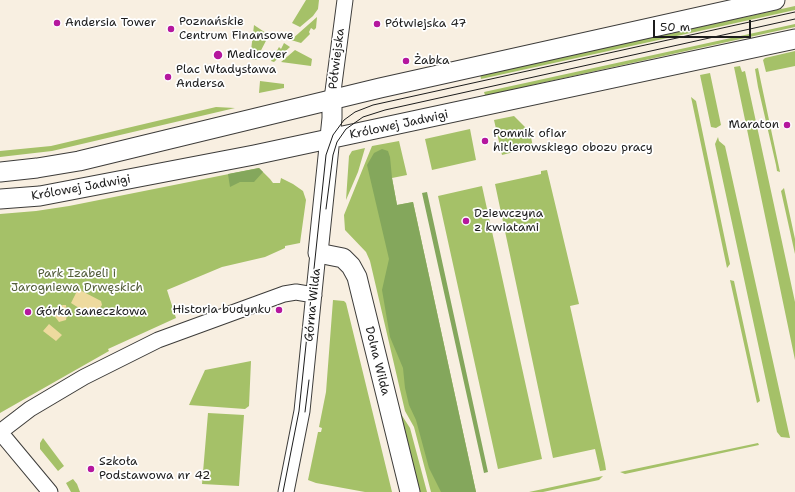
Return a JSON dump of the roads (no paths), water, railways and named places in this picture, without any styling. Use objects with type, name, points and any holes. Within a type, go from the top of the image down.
[{"type":"street","name":"Półwiejska","points":[[332,118],[332,99],[345,0]]},
{"type":"street","points":[[0,172],[79,161],[332,99],[775,0]]},
{"type":"street","name":"Królowej Jadwigi","points":[[0,199],[47,195],[329,140],[795,39]]},
{"type":"street","name":"Górna Wilda","points":[[286,492],[302,410],[332,118]]},
{"type":"street","name":"Dolna Wilda","points":[[318,254],[343,258],[357,277],[410,492]]},
{"type":"street","points":[[50,492],[0,432],[30,409],[84,377],[158,340],[284,294],[296,292],[314,295]]},
{"type":"tram line","points":[[283,492],[299,411],[326,155],[333,135],[344,120],[355,112],[373,105],[795,12]]},
{"type":"tram line","points":[[326,209],[333,155],[337,142],[346,129],[363,117],[385,110],[795,19]]},
{"type":"tram line","points":[[305,412],[309,380]]},
{"type":"place","name":"Andersia Tower","points":[[57,23]]},
{"type":"place","name":"Półwiejska 47","points":[[377,24]]},
{"type":"place","name":"Poznańskie Centrum Finansowe","points":[[171,29]]},
{"type":"place","name":"Medicover","points":[[218,55]]},
{"type":"place","name":"Żabka","points":[[406,61]]},
{"type":"place","name":"Plac Władysława Andersa","points":[[168,77]]},
{"type":"place","name":"Maraton","points":[[787,125]]},
{"type":"place","name":"Pomnik ofiar hitlerowskiego obozu pracy","points":[[485,141]]},
{"type":"place","name":"Dziewczyna z kwiatami","points":[[466,221]]},
{"type":"place","name":"Historia budynku","points":[[279,310]]},
{"type":"place","name":"Górka saneczkowa","points":[[28,312]]},
{"type":"place","name":"Szkoła Podstawowa nr 42","points":[[91,469]]},
{"type":"park label","name":"Park Izabeli i Jarogniewa Drwęskich","points":[[77,281]]}]
